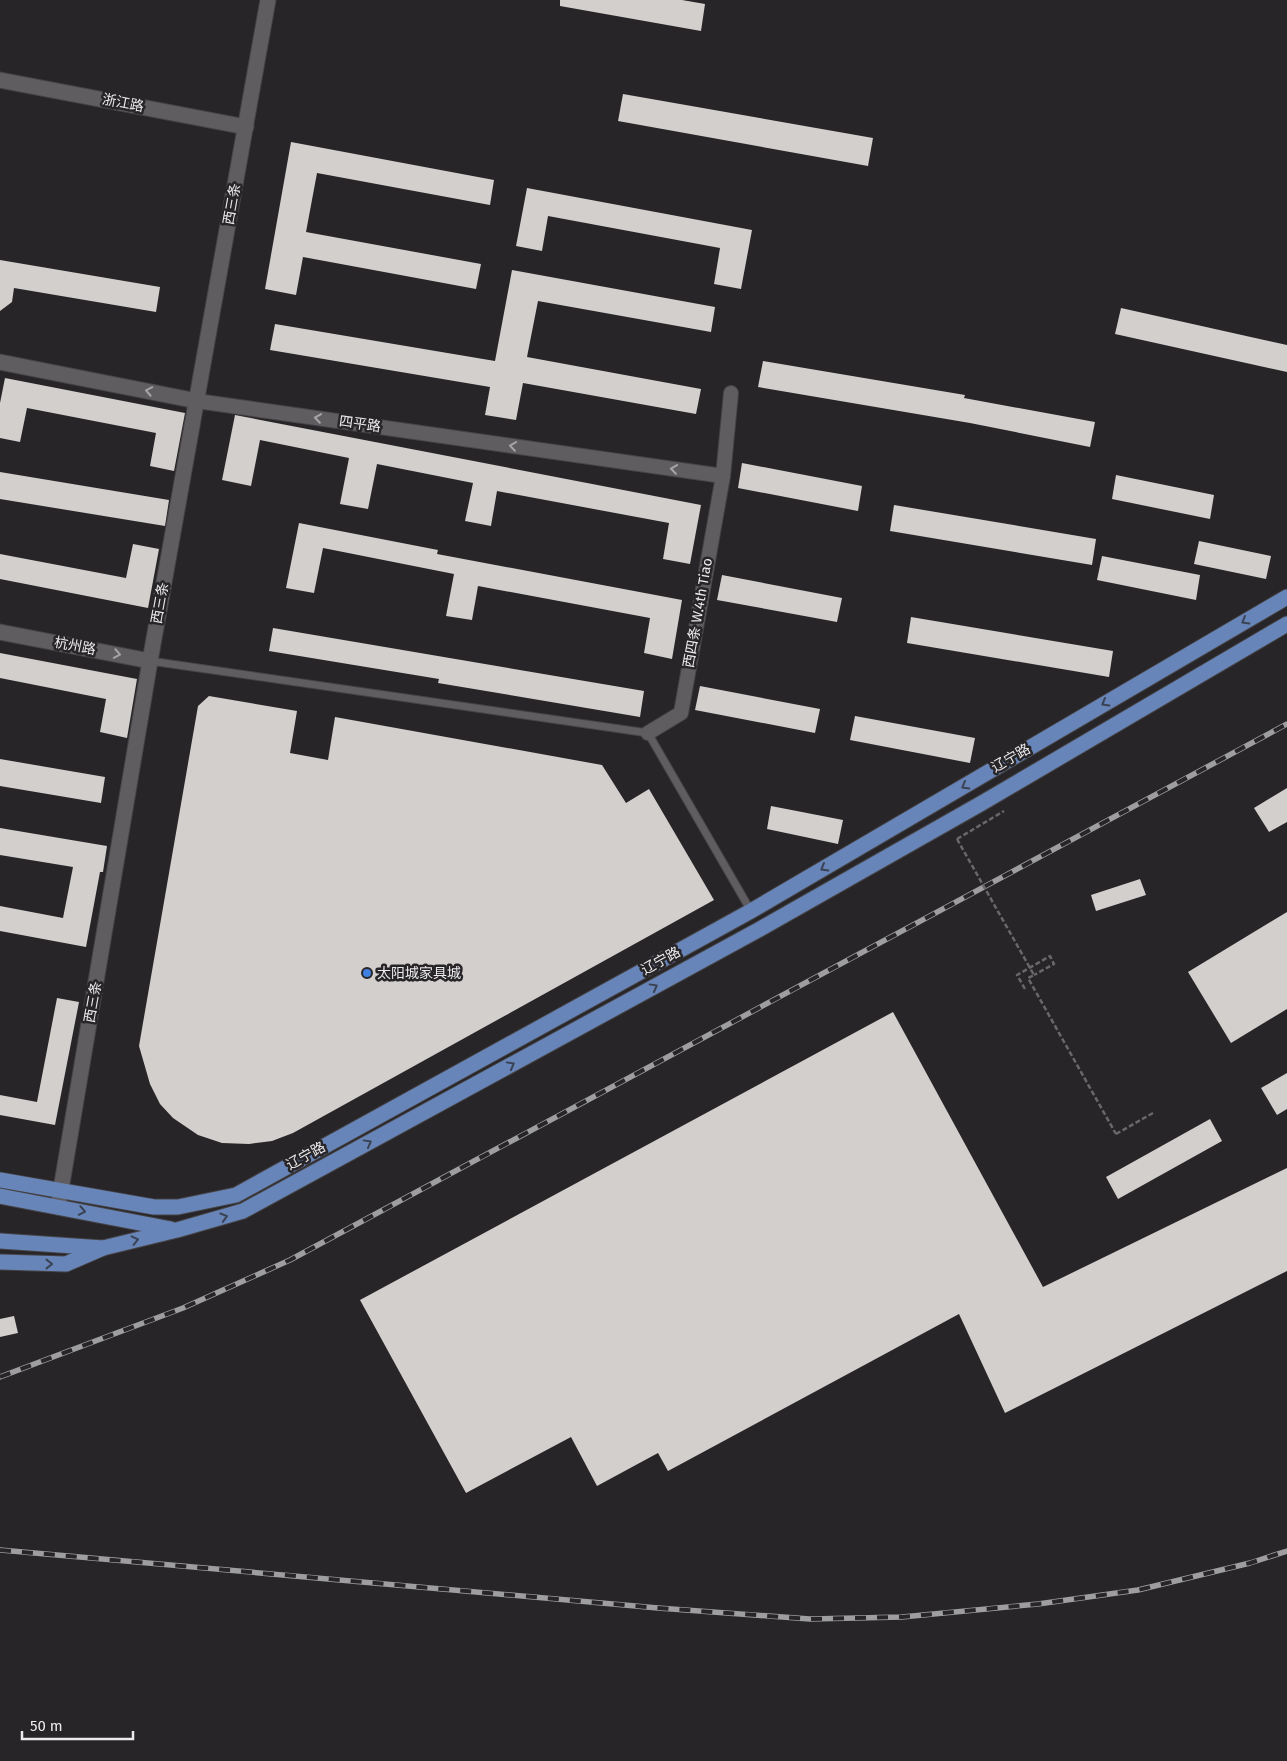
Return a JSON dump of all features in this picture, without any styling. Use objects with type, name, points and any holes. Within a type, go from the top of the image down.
[{"type":"main road","name":"辽宁路","points":[[0,1180],[154,1207],[178,1207],[236,1195],[751,911],[1287,597]]},
{"type":"main road","name":"辽宁路","points":[[0,1196],[177,1230],[243,1211],[734,944],[990,798],[1287,624]]},
{"type":"main road","points":[[0,1262],[66,1264],[103,1248],[177,1230]]},
{"type":"main road","points":[[0,1241],[103,1248]]},
{"type":"street","name":"西三条","points":[[58,1207],[150,661],[268,0]]},
{"type":"street","name":"浙江路","points":[[0,80],[246,127]]},
{"type":"street","name":"四平路","points":[[0,362],[197,401],[722,476]]},
{"type":"street","name":"西四条 W.4th Tiao","points":[[648,733],[681,713],[722,476],[731,393]]},
{"type":"street","name":"杭州路","points":[[0,632],[150,661]]},
{"type":"lane","points":[[150,661],[648,733],[751,911]]},
{"type":"path","points":[[1004,811],[957,838],[1034,975]]},
{"type":"path","points":[[1024,989],[1017,975],[1050,956],[1054,964],[1028,978],[1116,1134],[1152,1113]]},
{"type":"building","points":[[560,0],[682,0],[705,4],[701,31],[560,6]]},
{"type":"building","points":[[623,94],[873,138],[868,166],[618,121]]},
{"type":"building","points":[[291,142],[494,180],[490,205],[317,173],[306,232],[481,264],[476,289],[303,257],[296,295],[265,289]]},
{"type":"building","points":[[527,188],[752,230],[741,289],[714,284],[720,248],[548,216],[542,251],[516,246]]},
{"type":"building","points":[[0,260],[160,287],[156,312],[14,288],[12,302],[0,311]]},
{"type":"building","points":[[512,270],[715,307],[711,332],[538,301],[527,357],[701,389],[696,414],[523,383],[516,420],[485,415],[490,387],[270,350],[275,324],[495,361]]},
{"type":"building","points":[[1121,308],[1287,345],[1287,372],[1115,334]]},
{"type":"building","points":[[763,361],[965,395],[964,398],[1095,422],[1090,447],[970,423],[758,387]]},
{"type":"building","points":[[5,378],[185,413],[174,471],[150,466],[156,433],[27,408],[20,442],[0,438],[0,403]]},
{"type":"building","points":[[235,415],[701,505],[690,564],[663,559],[669,523],[497,491],[491,526],[465,521],[473,483],[377,464],[368,509],[340,504],[349,458],[260,440],[251,486],[222,480]]},
{"type":"building","points":[[742,463],[862,486],[858,511],[738,488]]},
{"type":"building","points":[[0,472],[169,500],[165,526],[0,499]]},
{"type":"building","points":[[1116,475],[1214,495],[1210,519],[1112,499]]},
{"type":"building","points":[[894,505],[1096,539],[1092,565],[890,531]]},
{"type":"building","points":[[299,523],[438,550],[437,554],[682,600],[672,659],[644,653],[650,618],[478,586],[472,620],[446,616],[454,574],[323,548],[314,593],[286,588]]},
{"type":"building","points":[[1199,541],[1271,556],[1266,579],[1194,564]]},
{"type":"building","points":[[133,544],[159,549],[148,608],[0,579],[0,554],[126,578]]},
{"type":"building","points":[[1102,556],[1200,575],[1196,600],[1097,580]]},
{"type":"building","points":[[722,575],[842,598],[837,622],[717,600]]},
{"type":"building","points":[[911,617],[1113,651],[1109,677],[907,643]]},
{"type":"building","points":[[273,628],[644,691],[640,717],[438,683],[439,679],[269,651]]},
{"type":"building","points":[[0,653],[137,679],[127,738],[100,732],[106,699],[0,678]]},
{"type":"building","points":[[700,686],[820,709],[815,733],[695,710]]},
{"type":"building","name":"太阳城家具城","points":[[209,696],[297,711],[290,753],[328,760],[335,717],[602,765],[626,803],[649,789],[714,900],[293,1133],[272,1141],[249,1144],[222,1143],[198,1135],[173,1118],[160,1104],[150,1084],[139,1046],[198,706]]},
{"type":"building","points":[[855,716],[975,738],[970,763],[850,740]]},
{"type":"building","points":[[0,759],[105,777],[101,803],[0,786]]},
{"type":"building","points":[[1287,788],[1287,822],[1269,832],[1254,808]]},
{"type":"building","points":[[771,806],[843,820],[838,844],[767,829]]},
{"type":"building","points":[[0,828],[107,846],[103,872],[100,872],[86,947],[0,931],[0,906],[63,918],[73,867],[0,855]]},
{"type":"building","points":[[1140,879],[1146,895],[1096,911],[1091,895]]},
{"type":"building","points":[[1287,912],[1287,1009],[1231,1043],[1188,972]]},
{"type":"building","points":[[57,998],[79,1002],[55,1125],[0,1115],[0,1095],[37,1102]]},
{"type":"building","points":[[893,1012],[1043,1287],[1287,1168],[1287,1271],[1005,1413],[959,1314],[668,1471],[658,1453],[597,1486],[571,1437],[466,1493],[360,1300]]},
{"type":"building","points":[[1287,1073],[1287,1109],[1277,1115],[1261,1088]]},
{"type":"building","points":[[1210,1119],[1222,1141],[1118,1199],[1106,1177]]},
{"type":"building","points":[[14,1316],[18,1333],[0,1337],[0,1319]]},
{"type":"railway","points":[[0,1377],[183,1308],[290,1260],[1287,724]]},
{"type":"railway","points":[[0,1550],[658,1608],[810,1619],[902,1617],[1038,1604],[1138,1590],[1250,1563],[1287,1551]]},
{"type":"place","name":"太阳城家具城","points":[[367,973]]}]
